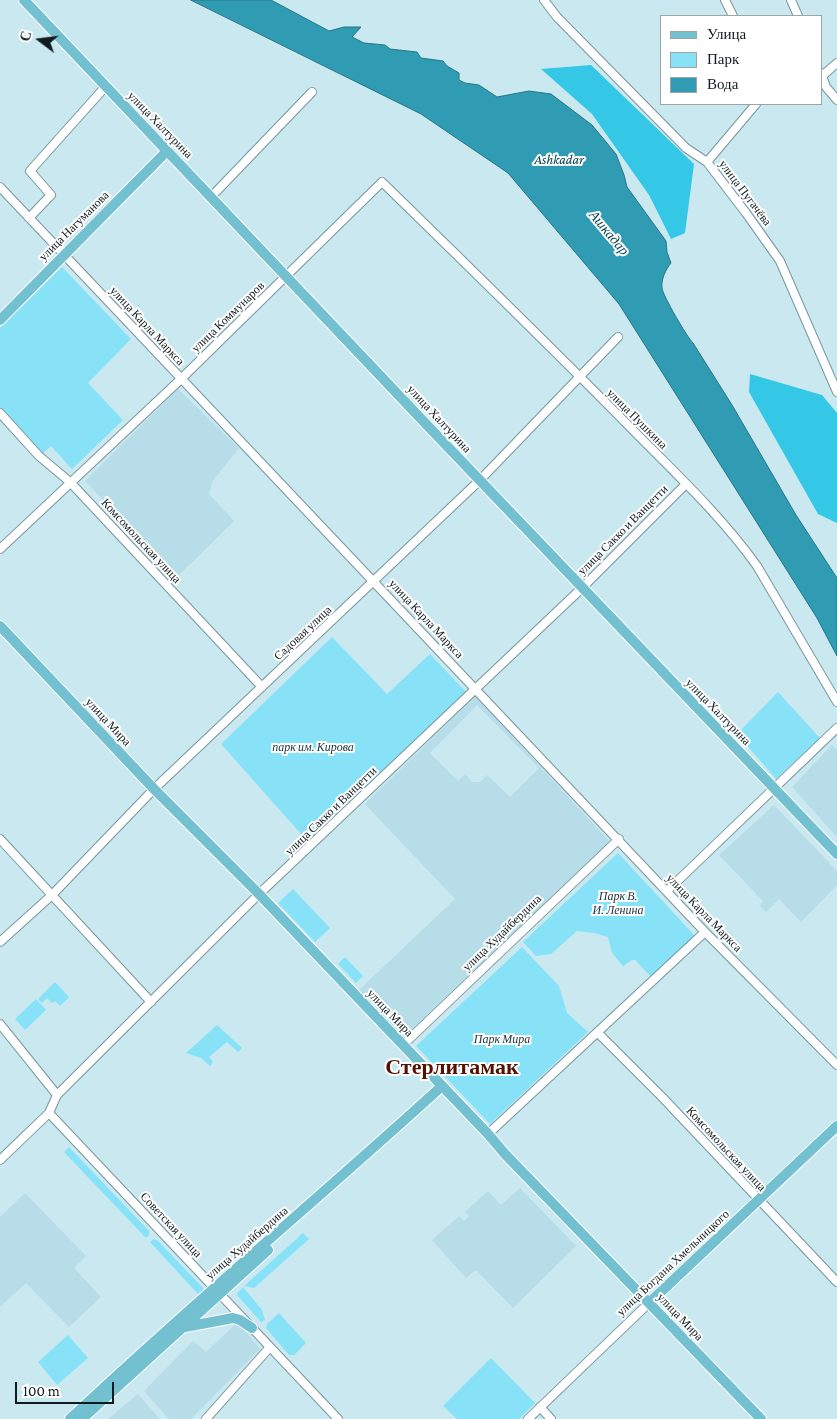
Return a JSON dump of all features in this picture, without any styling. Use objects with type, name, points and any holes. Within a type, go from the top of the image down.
[{"type":"main road","name":"улица Халтурина","points":[[24,0],[837,854]]},
{"type":"main road","name":"улица Нагуманова","points":[[0,320],[167,151]]},
{"type":"main road","name":"улица Мира","points":[[0,626],[154,789],[259,894],[505,1154],[761,1419]]},
{"type":"main road","name":"улица Худайбердина","points":[[70,1419],[217,1291],[305,1209],[443,1088]]},
{"type":"main road","name":"улица Богдана Хмельницкого","points":[[649,1303],[837,1126]]},
{"type":"main road","name":"улица Худайбердина","points":[[82,1419],[184,1327],[217,1291]]},
{"type":"main road","points":[[184,1327],[233,1318],[252,1328]]},
{"type":"street","name":"улица Пугачёва","points":[[544,0],[557,17],[686,148],[707,162],[746,212],[780,261],[837,392]]},
{"type":"street","points":[[725,0],[732,15]]},
{"type":"street","points":[[794,2],[798,15]]},
{"type":"street","points":[[822,74],[837,63]]},
{"type":"street","points":[[29,218],[51,194],[30,171],[106,86]]},
{"type":"street","points":[[823,87],[837,100]]},
{"type":"street","points":[[211,197],[312,92]]},
{"type":"street","points":[[707,162],[755,105]]},
{"type":"street","name":"улица Коммунаров","points":[[0,549],[181,379],[382,182]]},
{"type":"street","name":"улица Пушкина","points":[[382,182],[580,377],[686,484],[744,547],[837,702]]},
{"type":"street","name":"улица Карла Маркса","points":[[2,192],[64,254],[705,932],[837,1065]]},
{"type":"street","name":"Садовая улица","points":[[0,942],[52,894],[154,789],[375,582],[480,480],[618,337]]},
{"type":"street","name":"Комсомольская улица","points":[[0,413],[39,456],[70,482],[262,687]]},
{"type":"street","name":"улица Сакко и Ванцетти","points":[[0,1160],[49,1113],[57,1095],[259,894],[582,588],[686,484]]},
{"type":"street","points":[[667,891],[837,728]]},
{"type":"street","points":[[0,839],[151,1002]]},
{"type":"street","name":"улица Худайбердина","points":[[403,1045],[619,840]]},
{"type":"street","points":[[488,1134],[705,932]]},
{"type":"street","points":[[0,1024],[57,1095]]},
{"type":"street","name":"Комсомольская улица","points":[[598,1033],[663,1098],[837,1282]]},
{"type":"street","name":"Советская улица","points":[[49,1113],[338,1419]]},
{"type":"street","name":"улица Богдана Хмельницкого","points":[[528,1419],[649,1303]]},
{"type":"street","points":[[205,1419],[270,1347]]},
{"type":"street","points":[[540,1407],[552,1419]]},
{"type":"shaded area","points":[[591,65],[694,164],[685,233],[671,239],[649,195],[592,114],[541,69]]},
{"type":"shaded area","points":[[750,374],[822,395],[837,413],[837,523],[818,514],[749,392]]},
{"type":"shaded area","points":[[178,389],[239,448],[212,482],[209,494],[234,521],[177,577],[85,481]]},
{"type":"shaded area","points":[[475,696],[610,842],[402,1038],[357,992],[455,899],[365,804]],"holes":[[[477,705],[539,768],[510,797],[487,775],[480,782],[472,782],[465,774],[458,781],[430,753]]]},
{"type":"shaded area","points":[[832,745],[837,750],[837,837],[792,787]]},
{"type":"shaded area","points":[[774,805],[837,871],[837,885],[801,922],[779,899],[766,912],[760,906],[763,901],[719,855]]},
{"type":"shaded area","points":[[520,1188],[576,1246],[513,1308],[476,1270],[466,1278],[432,1240],[459,1216],[464,1221],[469,1216],[465,1212],[488,1191],[501,1205]]},
{"type":"shaded area","points":[[25,1193],[86,1256],[74,1268],[101,1297],[69,1327],[26,1283],[0,1307],[0,1217]]},
{"type":"shaded area","points":[[238,1322],[260,1349],[191,1419],[169,1419],[144,1391],[193,1341],[206,1352]]},
{"type":"shaded area","points":[[138,1394],[160,1419],[108,1419]]},
{"type":"green space","points":[[62,267],[131,339],[88,383],[123,420],[72,469],[51,446],[42,454],[0,409],[0,328]]},
{"type":"green space","name":"парк им. Кирова","points":[[332,637],[387,694],[430,654],[466,692],[309,843],[221,744]]},
{"type":"green space","points":[[778,692],[820,738],[776,779],[737,734]]},
{"type":"green space","name":"Парк В. И. Ленина","points":[[618,853],[697,938],[654,980],[635,960],[623,966],[612,953],[608,937],[577,931],[551,954],[536,956],[523,942]]},
{"type":"green space","points":[[293,889],[330,928],[315,942],[278,903]]},
{"type":"green space","name":"Парк Мира","points":[[522,947],[559,986],[567,1013],[588,1032],[490,1124],[416,1046]]},
{"type":"green space","points":[[345,957],[363,976],[356,983],[338,964]]},
{"type":"green space","points":[[55,982],[69,997],[60,1006],[55,1001],[52,1003],[47,998],[42,1003],[38,999]]},
{"type":"green space","points":[[36,999],[46,1010],[25,1030],[15,1019]]},
{"type":"green space","points":[[217,1025],[242,1048],[238,1052],[227,1042],[209,1057],[213,1062],[210,1066],[201,1058],[186,1053]]},
{"type":"green space","points":[[69,1147],[149,1231],[149,1235],[146,1238],[64,1152]]},
{"type":"green space","points":[[303,1233],[309,1239],[254,1288],[244,1286]]},
{"type":"green space","points":[[154,1239],[204,1289],[198,1294],[150,1242]]},
{"type":"green space","points":[[243,1287],[262,1310],[265,1320],[261,1322],[237,1295]]},
{"type":"green space","points":[[279,1313],[306,1343],[294,1355],[289,1355],[266,1328],[267,1324]]},
{"type":"green space","points":[[68,1335],[88,1358],[57,1385],[38,1362]]},
{"type":"green space","points":[[491,1358],[535,1403],[519,1419],[457,1419],[443,1406]]},
{"type":"water","name":"Ashkadar","points":[[191,0],[271,0],[329,31],[344,27],[361,27],[352,37],[364,43],[385,45],[390,49],[417,52],[421,58],[443,61],[447,66],[459,73],[459,80],[479,85],[497,97],[529,91],[551,94],[592,125],[616,154],[627,187],[666,241],[671,263],[664,274],[662,288],[671,307],[732,405],[796,515],[837,578],[837,656],[817,618],[619,304],[508,173],[421,114]]},
{"type":"district","name":"Стерлитамак","points":[[452,1067]]},
{"type":"water label","name":"Ашкадар","points":[[609,233]]}]
